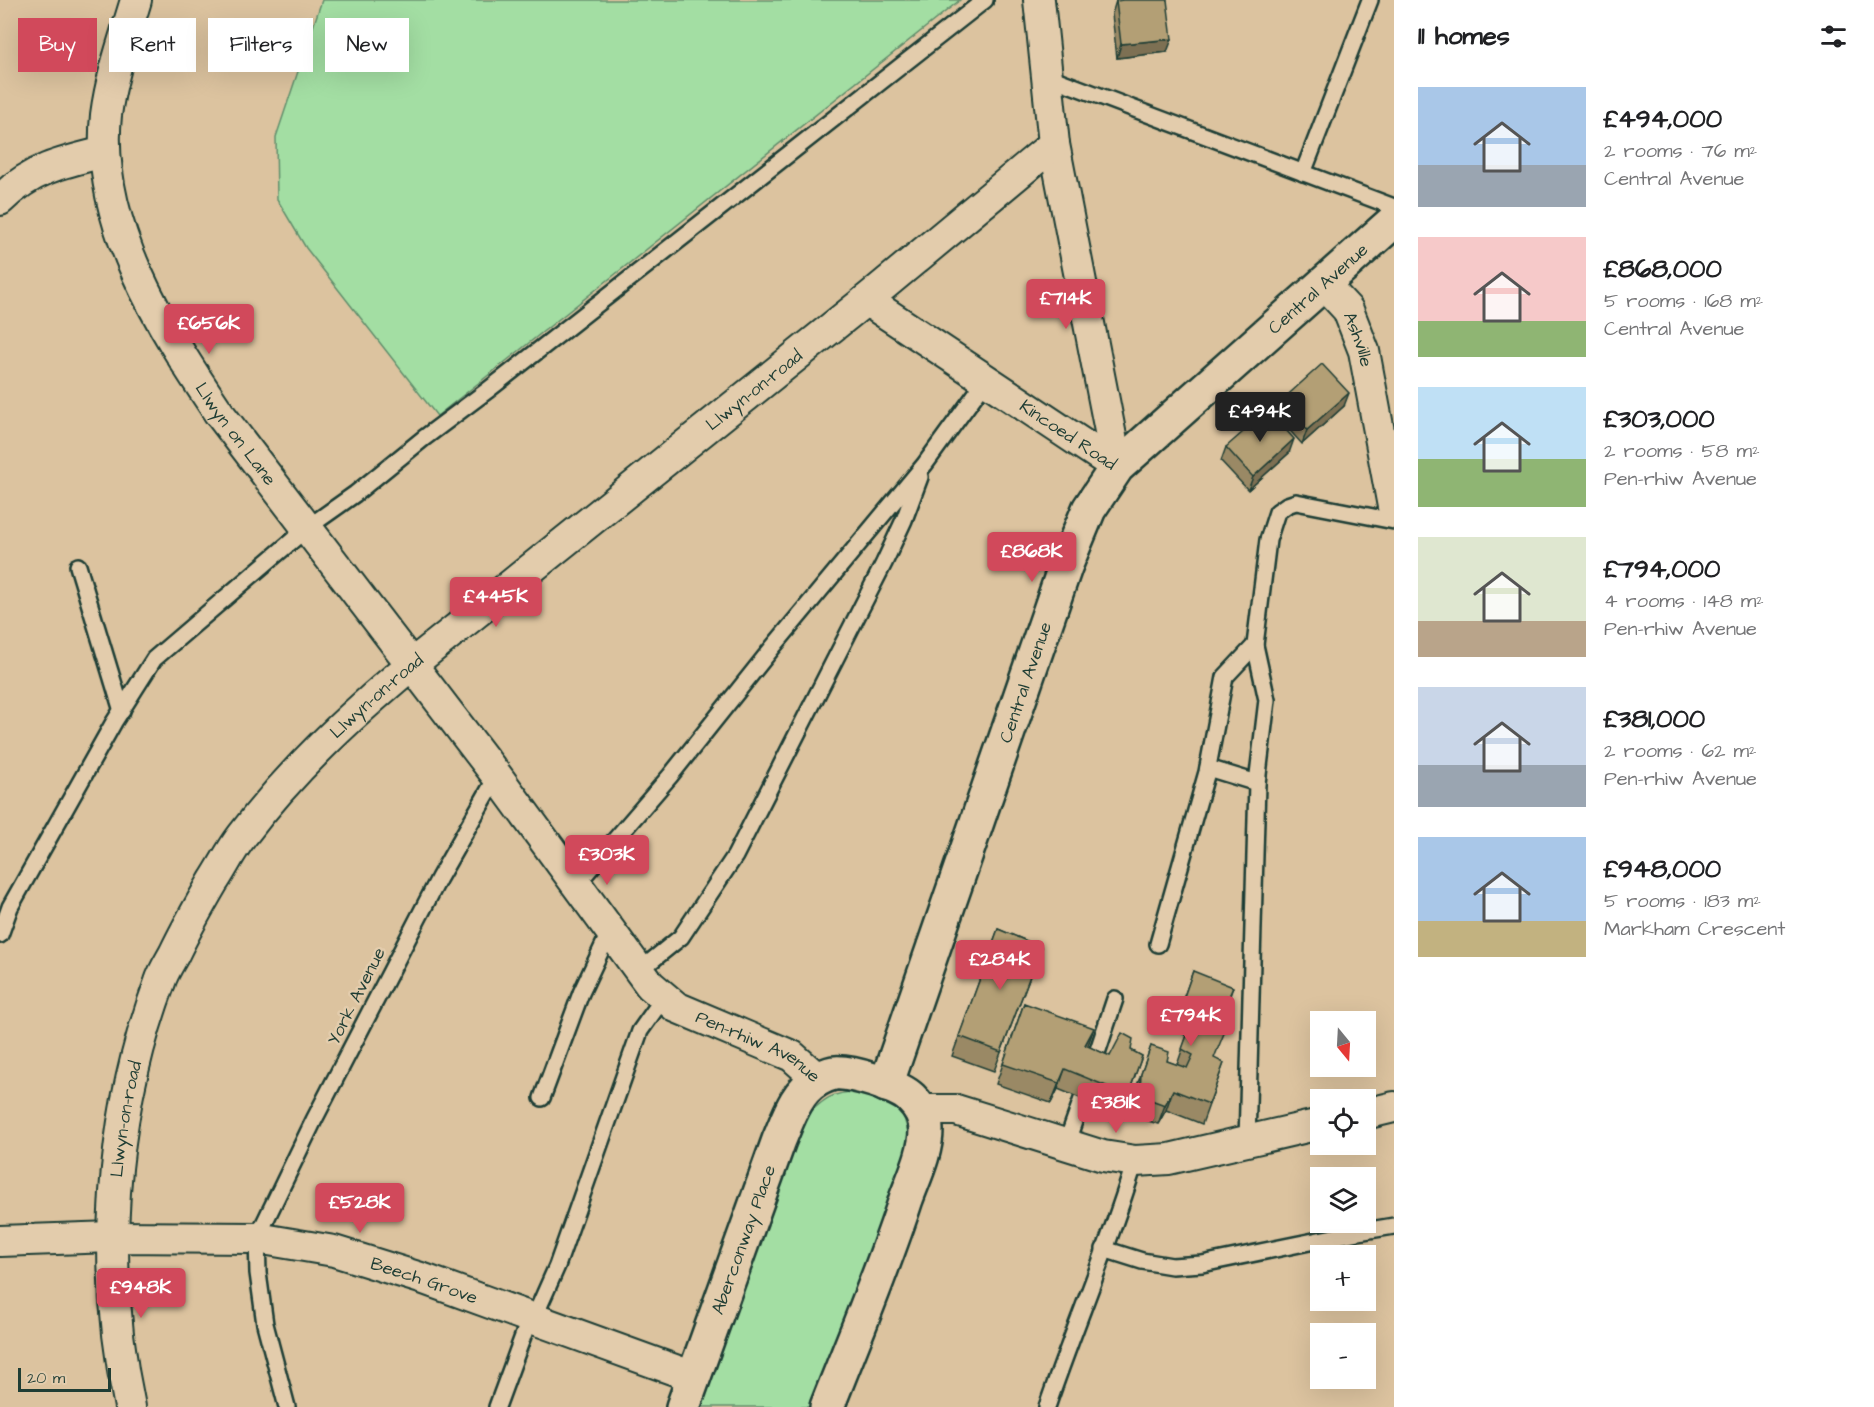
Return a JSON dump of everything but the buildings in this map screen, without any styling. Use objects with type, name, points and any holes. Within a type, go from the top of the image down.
[{"type":"street","name":"Llwyn on Lane","points":[[136,0],[106,114],[105,152],[110,193],[130,258],[156,314],[187,367],[219,413],[411,665]]},
{"type":"street","name":"Kincoed Road","points":[[1039,0],[1054,144],[1117,467]]},
{"type":"street","name":"Llwyn-on-road","points":[[130,1407],[117,1320],[112,1236],[120,1139],[139,1049],[160,981],[194,914],[241,837],[297,770],[355,713],[411,665],[866,300],[1054,144]]},
{"type":"street","points":[[0,200],[11,189],[43,169],[105,152]]},
{"type":"street","name":"Central Avenue","points":[[886,1085],[1065,567],[1089,509],[1117,467],[1394,221]]},
{"type":"street","name":"Ashville","points":[[1323,283],[1348,310],[1364,351],[1394,512]]},
{"type":"street","name":"Kincoed Road","points":[[866,300],[1117,467]]},
{"type":"street","name":"Pen-rhiw Avenue","points":[[411,665],[497,776],[650,985],[676,1007],[792,1056],[818,1079],[834,1073],[854,1074],[909,1096],[921,1110]]},
{"type":"street","name":"Aberconway Place","points":[[683,1407],[792,1109],[807,1087],[818,1079]]},
{"type":"street","points":[[1376,1111],[1394,1107]]},
{"type":"street","points":[[827,1407],[891,1245],[924,1147],[926,1128],[921,1110],[956,1110],[1103,1156],[1135,1161],[1170,1158],[1310,1126]]},
{"type":"street","name":"Beech Grove","points":[[0,1241],[112,1236],[257,1238],[334,1251],[424,1279],[694,1377]]},
{"type":"lane","points":[[0,935],[10,907],[154,659],[307,528],[355,494],[985,0]]},
{"type":"lane","points":[[1303,173],[1370,0]]},
{"type":"lane","points":[[1047,76],[1394,207]]},
{"type":"lane","points":[[576,885],[670,776],[773,647],[925,464],[986,380]]},
{"type":"lane","points":[[639,971],[681,937],[735,856],[879,573],[904,520],[925,464]]},
{"type":"lane","points":[[1247,1141],[1257,783],[1268,700],[1255,645],[1268,540],[1277,512],[1296,502],[1394,521]]},
{"type":"lane","points":[[78,566],[122,711]]},
{"type":"lane","points":[[1158,944],[1208,768],[1225,677],[1255,645]]},
{"type":"lane","points":[[1208,768],[1257,783]]},
{"type":"lane","name":"York Avenue","points":[[257,1238],[314,1120],[439,878],[497,776]]},
{"type":"lane","points":[[542,1098],[581,993],[610,931]]},
{"type":"lane","points":[[497,1407],[532,1318],[557,1266],[640,1031],[664,997]]},
{"type":"lane","points":[[1092,1071],[1115,999]]},
{"type":"lane","points":[[1066,1144],[1082,1099]]},
{"type":"lane","points":[[1048,1406],[1067,1347],[1135,1161]]},
{"type":"lane","points":[[1104,1249],[1142,1261],[1172,1266],[1202,1264],[1394,1226]]},
{"type":"lane","points":[[257,1238],[258,1273],[265,1324],[287,1407]]},
{"type":"green space","points":[[322,0],[960,0],[437,416],[306,248],[277,199],[276,137],[298,72],[313,72],[313,27]]},
{"type":"green space","points":[[859,1091],[888,1100],[903,1114],[909,1136],[901,1174],[815,1407],[698,1407],[804,1118],[834,1095]]}]
